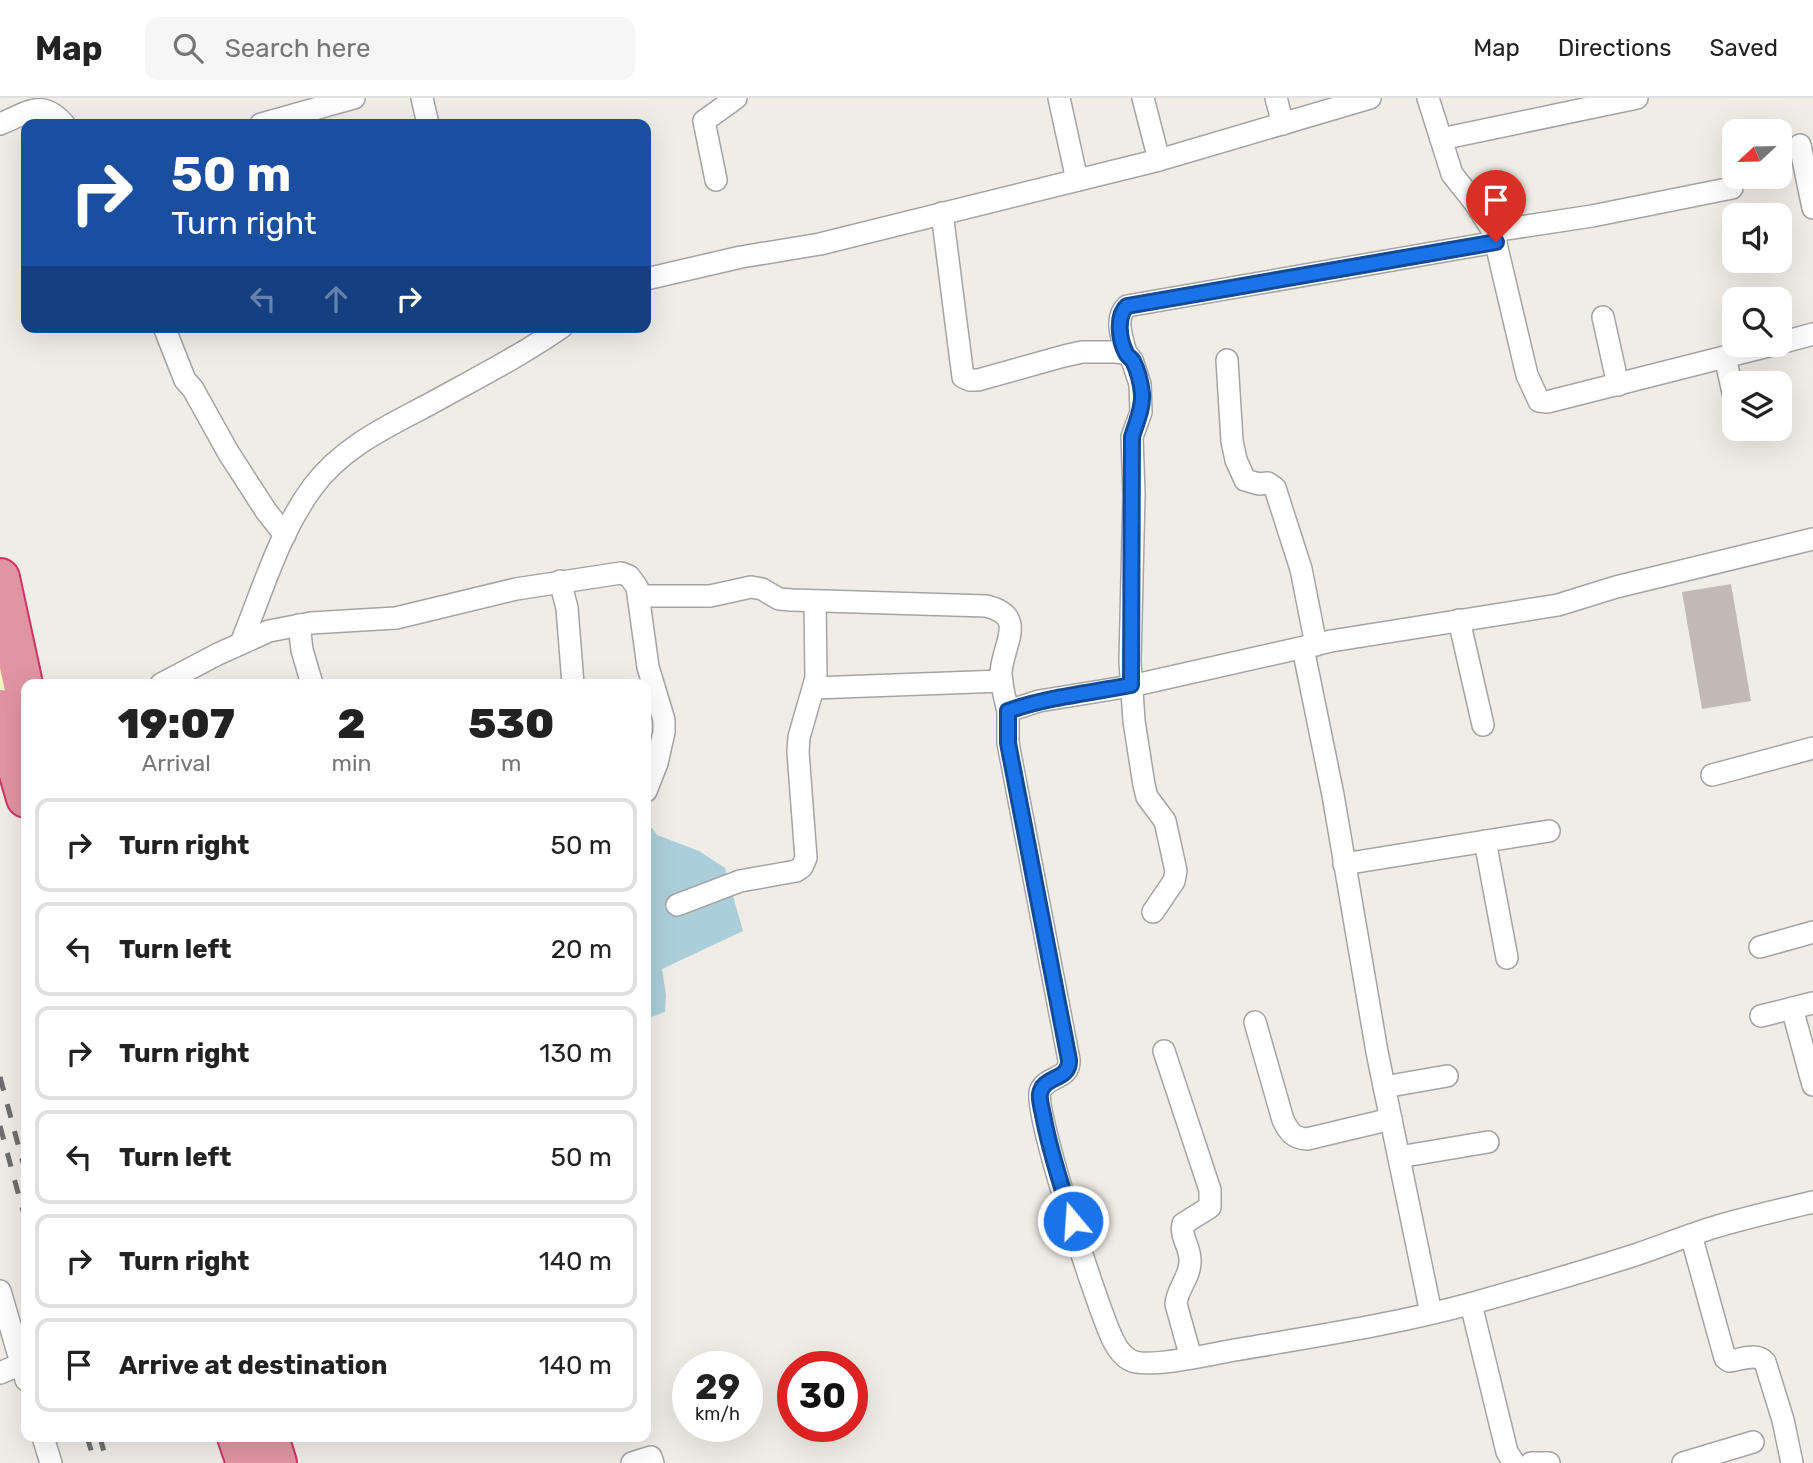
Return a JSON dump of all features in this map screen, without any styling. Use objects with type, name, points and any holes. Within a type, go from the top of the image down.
[{"type":"highway","points":[[0,578],[22,679]]},
{"type":"highway","points":[[0,709],[21,781]]},
{"type":"highway","points":[[239,1442],[246,1463]]},
{"type":"highway","points":[[271,1442],[277,1463]]},
{"type":"main road","points":[[1,671],[21,694]]},
{"type":"street","points":[[289,119],[354,98]]},
{"type":"street","points":[[422,98],[427,119]]},
{"type":"street","points":[[716,180],[704,121],[736,98]]},
{"type":"street","points":[[1059,98],[1077,180]]},
{"type":"street","points":[[1143,98],[1159,160]]},
{"type":"street","points":[[1276,98],[1283,124]]},
{"type":"street","points":[[651,278],[820,243],[1159,160],[1283,124],[1344,102],[1370,98]]},
{"type":"street","points":[[1428,98],[1452,174],[1475,203],[1494,237],[1527,375],[1539,401],[1547,402],[1725,357],[1728,371]]},
{"type":"street","points":[[1441,139],[1637,98]]},
{"type":"street","points":[[0,124],[44,108],[59,119]]},
{"type":"street","points":[[1800,145],[1813,208]]},
{"type":"street","points":[[1153,912],[1174,881],[1177,871],[1165,821],[1147,796],[1138,757],[1131,685],[1132,437],[1141,412],[1142,398],[1132,360],[1126,354],[1120,320],[1122,311],[1127,306],[1494,237],[1727,189]]},
{"type":"street","points":[[942,213],[963,377],[978,380],[1082,352],[1126,354]]},
{"type":"street","points":[[1603,317],[1618,384]]},
{"type":"street","points":[[166,333],[185,380],[201,401],[228,452],[270,517],[285,535]]},
{"type":"street","points":[[241,643],[285,535],[312,486],[337,460],[355,446],[507,362],[553,333]]},
{"type":"street","points":[[1792,340],[1813,334]]},
{"type":"street","points":[[1227,360],[1236,460],[1245,480],[1259,484],[1268,483],[1275,488],[1301,569],[1309,646],[1344,864],[1384,1087],[1431,1313]]},
{"type":"street","points":[[1008,711],[1039,701],[1131,685],[1309,646],[1558,605],[1629,584],[1813,539]]},
{"type":"street","points":[[172,679],[269,631],[299,625],[396,618],[495,593],[621,573],[629,576],[637,587],[648,667],[664,720],[664,732],[651,778]]},
{"type":"street","points":[[560,581],[567,608],[573,679]]},
{"type":"street","points":[[639,596],[709,596],[751,587],[762,589],[779,599],[815,602],[986,606],[999,609],[1008,618],[1011,631],[1003,660],[1002,681],[1008,711],[1008,743],[1070,1068],[1045,1084],[1040,1093],[1045,1126],[1095,1292],[1113,1339],[1120,1352],[1130,1360],[1146,1364],[1191,1358],[1471,1304],[1691,1235],[1813,1202]]},
{"type":"street","points":[[677,905],[740,881],[796,871],[802,867],[806,858],[797,752],[817,666],[815,602]]},
{"type":"street","points":[[1459,620],[1483,725]]},
{"type":"street","points":[[299,625],[302,650],[311,679]]},
{"type":"street","points":[[814,688],[1002,681]]},
{"type":"street","points":[[1712,775],[1813,748]]},
{"type":"street","points":[[1344,864],[1549,831]]},
{"type":"street","points":[[1485,841],[1507,958]]},
{"type":"street","points":[[1760,947],[1813,932]]},
{"type":"street","points":[[1761,1016],[1803,1006],[1813,1085]]},
{"type":"street","points":[[1255,1021],[1283,1120],[1289,1132],[1297,1138],[1307,1139],[1391,1119]]},
{"type":"street","points":[[1164,1051],[1210,1190],[1210,1207],[1184,1224],[1181,1233],[1189,1251],[1190,1263],[1176,1304],[1191,1358]]},
{"type":"street","points":[[1384,1087],[1447,1076]]},
{"type":"street","points":[[1399,1157],[1488,1142]]},
{"type":"street","points":[[1691,1235],[1725,1358],[1729,1361],[1755,1356],[1761,1357],[1765,1362],[1783,1420],[1792,1463]]},
{"type":"street","points":[[0,1291],[21,1362]]},
{"type":"street","points":[[1471,1304],[1507,1452],[1514,1463]]},
{"type":"street","points":[[0,1373],[21,1372]]},
{"type":"street","points":[[45,1442],[51,1463]]},
{"type":"street","points":[[1684,1463],[1753,1442]]},
{"type":"street","points":[[632,1463],[651,1457],[653,1463]]},
{"type":"street","points":[[1531,1463],[1549,1463]]},
{"type":"water","points":[[651,827],[657,835],[699,851],[725,868],[743,931],[662,969],[666,995],[665,1012],[651,1017]]},
{"type":"building","points":[[1731,584],[1751,701],[1702,709],[1682,592]]},
{"type":"railway","points":[[0,1077],[21,1155]]},
{"type":"railway","points":[[0,1126],[21,1204]]},
{"type":"railway","points":[[89,1442],[95,1463]]},
{"type":"railway","points":[[101,1442],[107,1463]]},
{"type":"route","points":[[1073,1221],[1045,1126],[1040,1093],[1045,1084],[1066,1073],[1070,1068],[1069,1060],[1008,743],[1007,723],[1008,711],[1019,707],[1131,685],[1134,494],[1132,437],[1141,412],[1142,398],[1140,384],[1132,360],[1126,354],[1121,333],[1122,311],[1127,306],[1496,242]]}]
